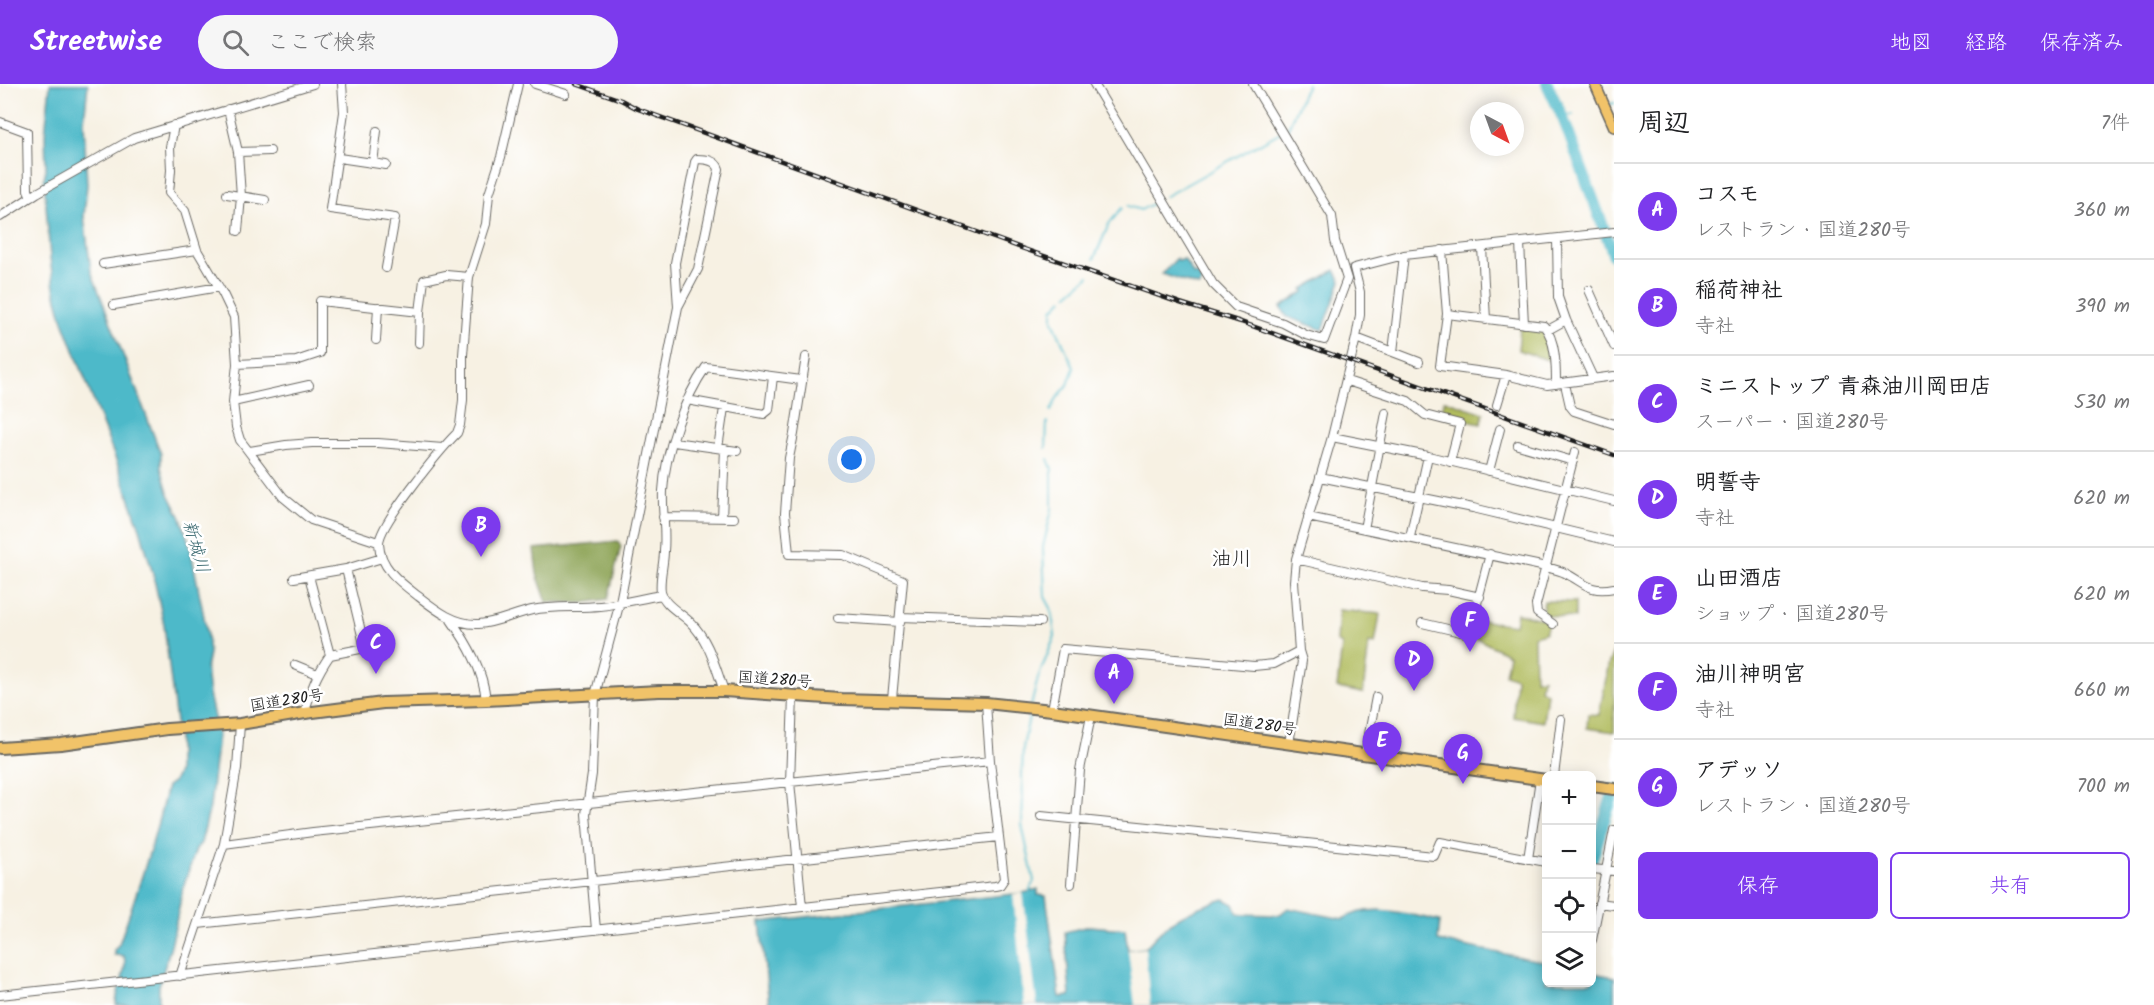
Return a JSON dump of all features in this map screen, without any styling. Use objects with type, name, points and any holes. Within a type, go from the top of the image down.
[{"type":"highway","name":"国道280号","points":[[0,748],[61,744],[167,729],[240,724],[305,712],[383,703],[659,691],[724,691],[793,696],[986,703],[1052,710],[1542,780]]},
{"type":"highway","points":[[1596,787],[1611,789]]},
{"type":"main road","points":[[1595,84],[1614,127]]},
{"type":"street","points":[[0,217],[134,138],[313,84]]},
{"type":"street","points":[[342,84],[344,112],[330,209],[395,218],[386,268]]},
{"type":"street","points":[[518,84],[501,157],[489,194],[486,224],[469,277],[460,425],[457,433],[404,499],[378,542],[382,558],[387,569],[438,612],[452,620],[478,624],[532,610],[565,606],[600,606],[662,595]]},
{"type":"street","points":[[535,84],[566,94]]},
{"type":"street","points":[[1094,84],[1213,284],[1236,307],[1324,340],[1347,279],[1335,241],[1332,216],[1252,84]]},
{"type":"street","points":[[228,109],[238,152],[241,196],[238,231]]},
{"type":"street","points":[[0,122],[27,132],[28,190],[34,195]]},
{"type":"street","points":[[174,125],[170,147],[169,193],[185,211],[197,250],[234,318],[237,364],[233,402],[237,434],[283,496],[311,520],[378,542]]},
{"type":"street","points":[[373,164],[377,131]]},
{"type":"street","points":[[238,152],[270,151]]},
{"type":"street","points":[[339,158],[386,165]]},
{"type":"street","points":[[596,930],[586,814],[592,774],[595,695],[620,602],[678,307],[675,262],[695,162],[697,159],[714,161],[719,169],[698,269],[678,307]]},
{"type":"street","points":[[227,194],[265,200]]},
{"type":"street","points":[[1289,744],[1302,661],[1299,651],[1294,581],[1296,559],[1332,437],[1356,338],[1360,315],[1360,292],[1354,268],[1404,255],[1614,232]]},
{"type":"street","points":[[1557,239],[1558,297],[1593,378]]},
{"type":"street","points":[[1520,243],[1524,324]]},
{"type":"street","points":[[1482,247],[1486,320]]},
{"type":"street","points":[[103,264],[197,250]]},
{"type":"street","points":[[1443,250],[1448,314],[1440,366],[1506,375],[1547,385],[1614,376]]},
{"type":"street","points":[[1393,352],[1404,255]]},
{"type":"street","points":[[419,343],[424,280],[446,275],[469,277]]},
{"type":"street","points":[[114,305],[219,287]]},
{"type":"street","points":[[1589,290],[1614,346]]},
{"type":"street","points":[[237,364],[296,361],[320,353],[320,301],[420,312]]},
{"type":"street","points":[[375,340],[378,307]]},
{"type":"street","points":[[1448,314],[1544,326],[1548,330],[1560,384],[1570,406],[1574,411],[1614,424]]},
{"type":"street","points":[[1548,330],[1566,320]]},
{"type":"street","points":[[1356,338],[1419,362]]},
{"type":"street","points":[[806,357],[788,470],[785,513],[789,554],[843,555],[903,580],[892,699]]},
{"type":"street","points":[[724,691],[706,641],[662,595],[663,489],[674,442],[687,400],[706,367],[801,381]]},
{"type":"street","points":[[1497,405],[1506,375]]},
{"type":"street","points":[[687,400],[764,414],[769,410],[773,377]]},
{"type":"street","points":[[1347,381],[1408,401],[1425,415],[1460,424],[1450,462]]},
{"type":"street","points":[[233,402],[309,385]]},
{"type":"street","points":[[722,518],[721,448],[724,408]]},
{"type":"street","points":[[1364,529],[1386,413]]},
{"type":"street","points":[[1489,471],[1500,429]]},
{"type":"street","points":[[1332,437],[1428,456],[1614,501]]},
{"type":"street","points":[[674,442],[737,451]]},
{"type":"street","points":[[250,451],[312,443],[378,443],[443,448]]},
{"type":"street","points":[[1518,445],[1574,457],[1536,605],[1537,613],[1553,624]]},
{"type":"street","points":[[1410,537],[1428,456]]},
{"type":"street","points":[[1320,477],[1420,497],[1614,542]]},
{"type":"street","points":[[663,517],[734,518]]},
{"type":"street","points":[[1308,517],[1546,567],[1564,573],[1590,588],[1601,590],[1614,588]]},
{"type":"street","points":[[1422,623],[1469,634],[1490,554]]},
{"type":"street","points":[[294,578],[346,569],[382,558]]},
{"type":"street","points":[[1296,559],[1422,588],[1448,590],[1480,597]]},
{"type":"street","points":[[305,712],[317,674],[330,655],[365,648],[346,569]]},
{"type":"street","points":[[309,576],[330,655]]},
{"type":"street","points":[[838,618],[1040,622]]},
{"type":"street","points":[[452,620],[467,642],[484,683],[486,700]]},
{"type":"street","points":[[1052,710],[1063,649],[1254,666],[1270,665],[1299,651]]},
{"type":"street","points":[[295,665],[317,674]]},
{"type":"street","points":[[793,696],[790,782],[802,907]]},
{"type":"street","points":[[1365,755],[1376,697]]},
{"type":"street","points":[[0,995],[1000,885],[1004,879],[990,761],[986,703]]},
{"type":"street","points":[[1071,884],[1080,770],[1091,716]]},
{"type":"street","points":[[1555,771],[1561,719]]},
{"type":"street","points":[[176,977],[198,924],[224,844],[237,768],[240,724]]},
{"type":"street","points":[[224,844],[313,832],[588,805],[990,761]]},
{"type":"street","points":[[1528,859],[1542,785]]},
{"type":"street","points":[[1041,816],[1434,856],[1440,842],[1542,861]]},
{"type":"street","points":[[1593,933],[1614,830]]},
{"type":"street","points":[[198,924],[999,837]]},
{"type":"street","points":[[1599,903],[1614,905]]},
{"type":"green space","points":[[1520,328],[1540,329],[1545,334],[1551,361],[1518,350]]},
{"type":"green space","points":[[1444,400],[1484,413],[1481,424],[1441,415]]},
{"type":"green space","points":[[618,541],[621,546],[608,599],[583,603],[547,602],[537,574],[534,549]]},
{"type":"green space","points":[[1544,601],[1575,602],[1575,618],[1545,615],[1542,612]]},
{"type":"green space","points":[[1339,610],[1380,614],[1375,644],[1369,643],[1363,693],[1337,688],[1342,645],[1337,642]]},
{"type":"green space","points":[[1517,613],[1542,619],[1548,624],[1545,633],[1534,636],[1535,679],[1543,678],[1540,689],[1547,693],[1543,722],[1513,717],[1516,678],[1505,674],[1509,655],[1474,637],[1478,620],[1515,625]]},
{"type":"green space","points":[[1614,650],[1614,732],[1587,728],[1588,714],[1599,715],[1609,662]]},
{"type":"water","points":[[50,84],[88,84],[84,122],[87,185],[84,216],[91,271],[161,454],[161,468],[168,492],[181,518],[190,546],[206,627],[209,653],[206,669],[218,735],[210,807],[201,843],[196,849],[183,888],[172,942],[159,986],[159,1005],[116,1005],[125,962],[124,956],[114,955],[114,950],[119,944],[139,885],[167,786],[173,782],[178,772],[178,739],[164,625],[153,574],[140,529],[63,321],[54,288],[44,178],[45,134]]},
{"type":"water","points":[[1177,258],[1179,261],[1184,259],[1194,275],[1197,272],[1201,281],[1200,287],[1162,274]]},
{"type":"water","points":[[1335,270],[1341,281],[1323,330],[1287,317],[1281,307],[1304,292],[1303,289]]},
{"type":"water","points":[[1038,889],[1038,895],[1046,896],[1060,997],[1070,996],[1065,932],[1089,926],[1125,929],[1128,950],[1145,948],[1180,917],[1224,899],[1234,904],[1238,914],[1279,915],[1288,908],[1343,919],[1354,914],[1378,910],[1440,921],[1438,941],[1542,961],[1542,987],[1596,987],[1596,974],[1614,977],[1614,1005],[769,1005],[760,922],[1023,893]]},
{"type":"pier","points":[[1023,893],[1037,1005],[1024,1005],[1013,894]]},
{"type":"pier","points":[[1145,948],[1150,1005],[1135,1005],[1128,950]]},
{"type":"waterway","points":[[1164,197],[1288,128],[1307,84]]},
{"type":"waterway","points":[[1547,84],[1563,118],[1614,256]]},
{"type":"waterway","points":[[1563,118],[1573,114]]},
{"type":"waterway","points":[[1128,206],[1141,210],[1159,200]]},
{"type":"waterway","points":[[1094,259],[1109,224],[1122,208]]},
{"type":"waterway","points":[[1068,294],[1089,276]]},
{"type":"waterway","points":[[1051,411],[1057,398],[1068,385],[1074,368],[1053,321],[1053,309],[1063,299]]},
{"type":"waterway","points":[[1046,448],[1047,422]]},
{"type":"waterway","points":[[1031,706],[1038,678],[1055,636],[1051,608],[1045,597],[1043,547],[1052,509],[1052,469],[1048,459]]},
{"type":"waterway","points":[[1030,711],[1023,748],[1022,776],[1022,825],[1034,881],[1030,891]]},
{"type":"waterway","points":[[1596,846],[1614,790]]},
{"type":"railway","points":[[576,84],[621,100],[638,109],[1024,249],[1241,322],[1614,455]]},
{"type":"place","name":"稲荷神社","points":[[481,557]]},
{"type":"place","name":"油川神明宮","points":[[1470,652]]},
{"type":"place","name":"ミニストップ 青森油川岡田店","points":[[376,674]]},
{"type":"place","name":"明誓寺","points":[[1414,691]]},
{"type":"place","name":"コスモ","points":[[1114,704]]},
{"type":"place","name":"山田酒店","points":[[1382,772]]},
{"type":"place","name":"アデッソ","points":[[1463,784]]},
{"type":"district","name":"油川","points":[[1232,560]]},
{"type":"water label","name":"新城川","points":[[195,547]]}]
